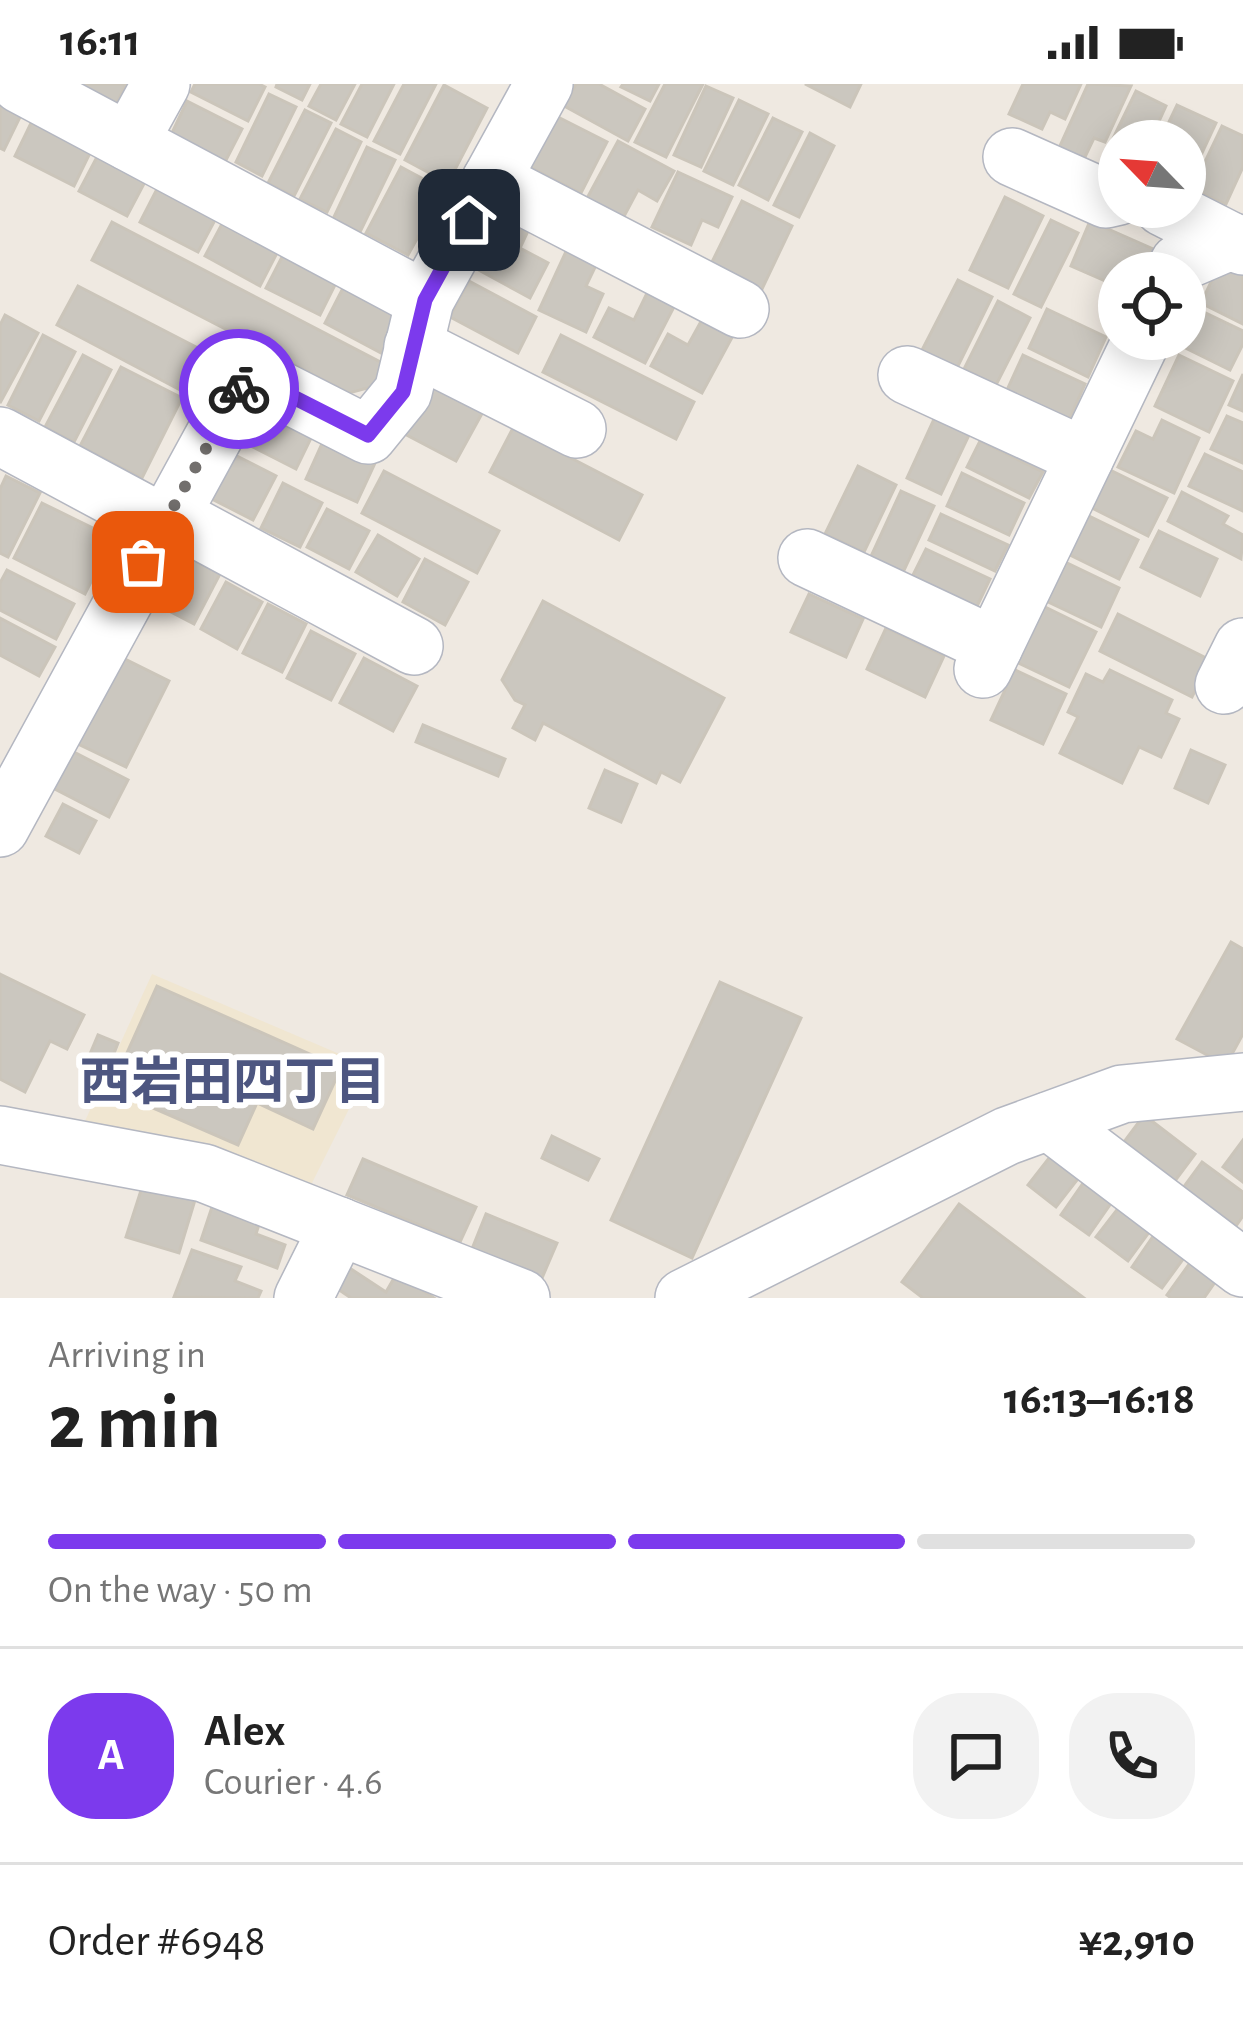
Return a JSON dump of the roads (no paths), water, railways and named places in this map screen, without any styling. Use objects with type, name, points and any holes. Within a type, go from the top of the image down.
[{"type":"street","points":[[20,84],[130,142],[419,323],[577,429]]},
{"type":"street","points":[[130,142],[161,84]]},
{"type":"street","points":[[0,828],[248,374],[368,435],[403,392],[419,323],[491,180],[529,89]]},
{"type":"street","points":[[1012,157],[1098,195]]},
{"type":"street","points":[[491,180],[740,309]]},
{"type":"street","points":[[1205,228],[1237,244]]},
{"type":"street","points":[[1206,254],[1237,244]]},
{"type":"street","points":[[807,558],[989,658],[1132,360]]},
{"type":"street","points":[[908,375],[1085,458]]},
{"type":"street","points":[[0,436],[414,646]]},
{"type":"street","points":[[684,1298],[1007,1136],[1121,1094],[1243,1082]]},
{"type":"street","points":[[1049,1121],[1243,1268]]},
{"type":"street","points":[[0,1135],[204,1172],[521,1298]]},
{"type":"street","points":[[302,1298],[339,1226]]},
{"type":"district","name":"西岩田四丁目","points":[[233,1083]]}]
